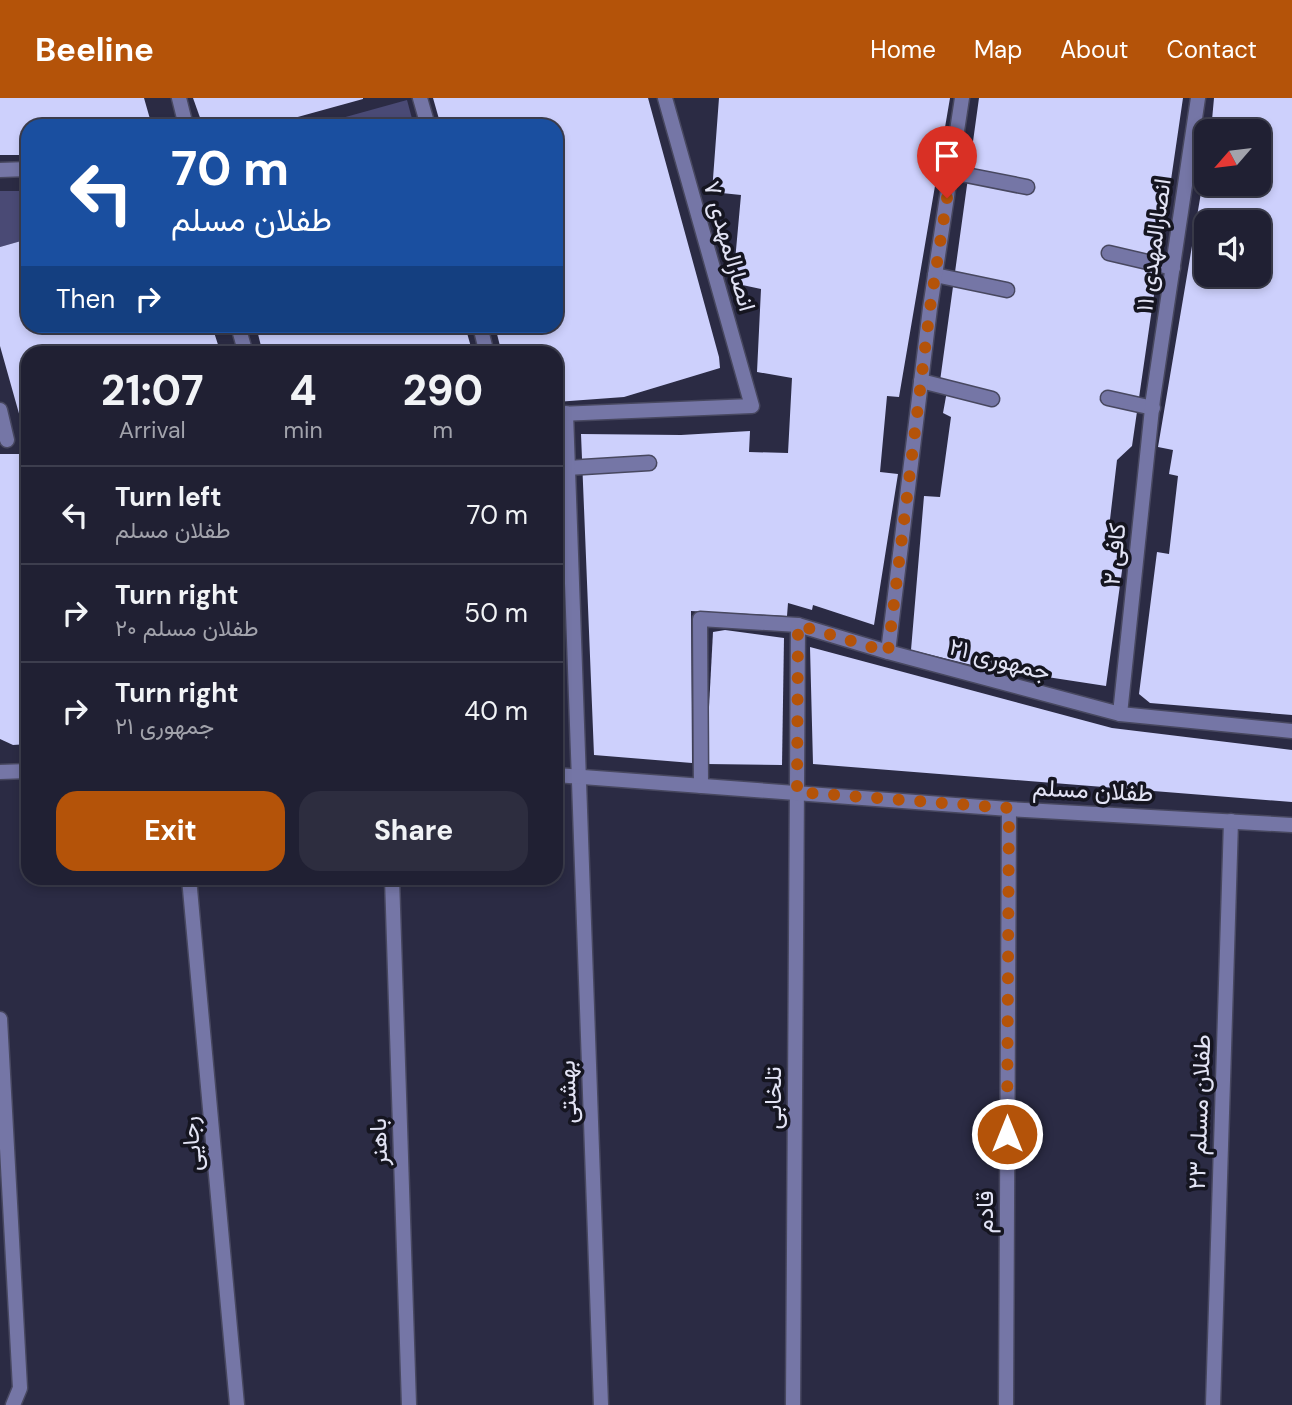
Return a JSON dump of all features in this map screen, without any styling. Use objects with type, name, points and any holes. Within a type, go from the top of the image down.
[{"type":"street","points":[[178,98],[184,119]]},
{"type":"street","points":[[420,98],[426,119]]},
{"type":"street","name":"انصارالمهدی ۷","points":[[563,414],[752,406],[666,98]]},
{"type":"street","points":[[888,652],[930,308],[962,98]]},
{"type":"street","name":"انصارالمهدی ۱۱","points":[[1153,404],[1198,98]]},
{"type":"street","points":[[0,170],[21,169]]},
{"type":"street","points":[[951,172],[1027,187]]},
{"type":"street","points":[[1109,253],[1173,268]]},
{"type":"street","points":[[935,275],[1007,290]]},
{"type":"street","points":[[921,381],[992,399]]},
{"type":"street","points":[[1108,398],[1153,404]]},
{"type":"street","name":"کافی ۲","points":[[1120,714],[1153,404]]},
{"type":"street","points":[[0,410],[7,440]]},
{"type":"street","name":"بهشتی","points":[[563,432],[567,468],[601,1405]]},
{"type":"street","points":[[567,468],[649,463]]},
{"type":"street","name":"جمهوری ۲۱","points":[[701,786],[700,619],[798,625],[1120,714],[1292,731]]},
{"type":"street","name":"تلخابی","points":[[793,1405],[798,625]]},
{"type":"street","points":[[0,772],[21,771]]},
{"type":"street","name":"طفلان مسلم","points":[[563,776],[1009,808],[1292,825]]},
{"type":"street","name":"قادم","points":[[1006,1405],[1009,808]]},
{"type":"street","name":"طفلان مسلم ۲۳","points":[[1213,1405],[1231,821]]},
{"type":"street","name":"رجایی","points":[[191,885],[237,1405]]},
{"type":"street","name":"باهنر","points":[[392,885],[408,1405]]},
{"type":"street","points":[[0,1019],[20,1388],[13,1405]]},
{"type":"shaded area","points":[[407,100],[412,119],[338,119]]},
{"type":"shaded area","points":[[0,191],[21,191],[21,241],[0,247]]},
{"type":"building","points":[[0,98],[144,98],[150,119],[21,119],[21,155],[0,155]]},
{"type":"building","points":[[193,98],[363,98],[290,119],[200,119]]},
{"type":"building","points":[[433,98],[648,98],[720,368],[624,397],[563,401],[563,346],[500,346],[497,333],[563,333],[563,119],[439,119]]},
{"type":"building","points":[[719,98],[950,98],[899,397],[887,396],[880,472],[898,474],[874,625],[813,605],[812,610],[788,603],[787,616],[691,611],[692,763],[594,755],[581,434],[681,435],[750,431],[749,452],[788,453],[792,378],[757,372],[761,289],[733,283],[741,195],[712,192]]},
{"type":"building","points":[[979,98],[1183,98],[1159,262],[1105,247],[1104,255],[1158,267],[1132,446],[1117,460],[1107,545],[1125,549],[1106,686],[976,666],[911,650],[924,496],[940,497],[951,417],[943,413],[947,391],[997,405],[999,396],[940,381]]},
{"type":"building","points":[[1214,98],[1292,98],[1292,715],[1150,703],[1139,694],[1157,552],[1169,554],[1178,476],[1169,474],[1173,450],[1158,447],[1194,234],[1194,287],[1271,287],[1271,210],[1198,210],[1200,196],[1271,196],[1271,119],[1212,119]]},
{"type":"building","points":[[21,241],[21,333],[214,333],[218,346],[21,346],[21,421],[0,346],[0,247]]},
{"type":"building","points":[[258,333],[467,333],[471,346],[261,346]]},
{"type":"building","points":[[0,454],[21,454],[21,744],[13,745],[0,739]]},
{"type":"building","points":[[725,630],[784,638],[782,765],[706,764],[713,632]]},
{"type":"building","points":[[810,647],[1112,728],[1292,750],[1292,802],[813,764]]},
{"type":"building","points":[[563,701],[565,752],[563,752]]},
{"type":"route","points":[[947,198],[930,308],[888,652],[798,625],[797,792],[1009,808],[1007,1134]]}]
